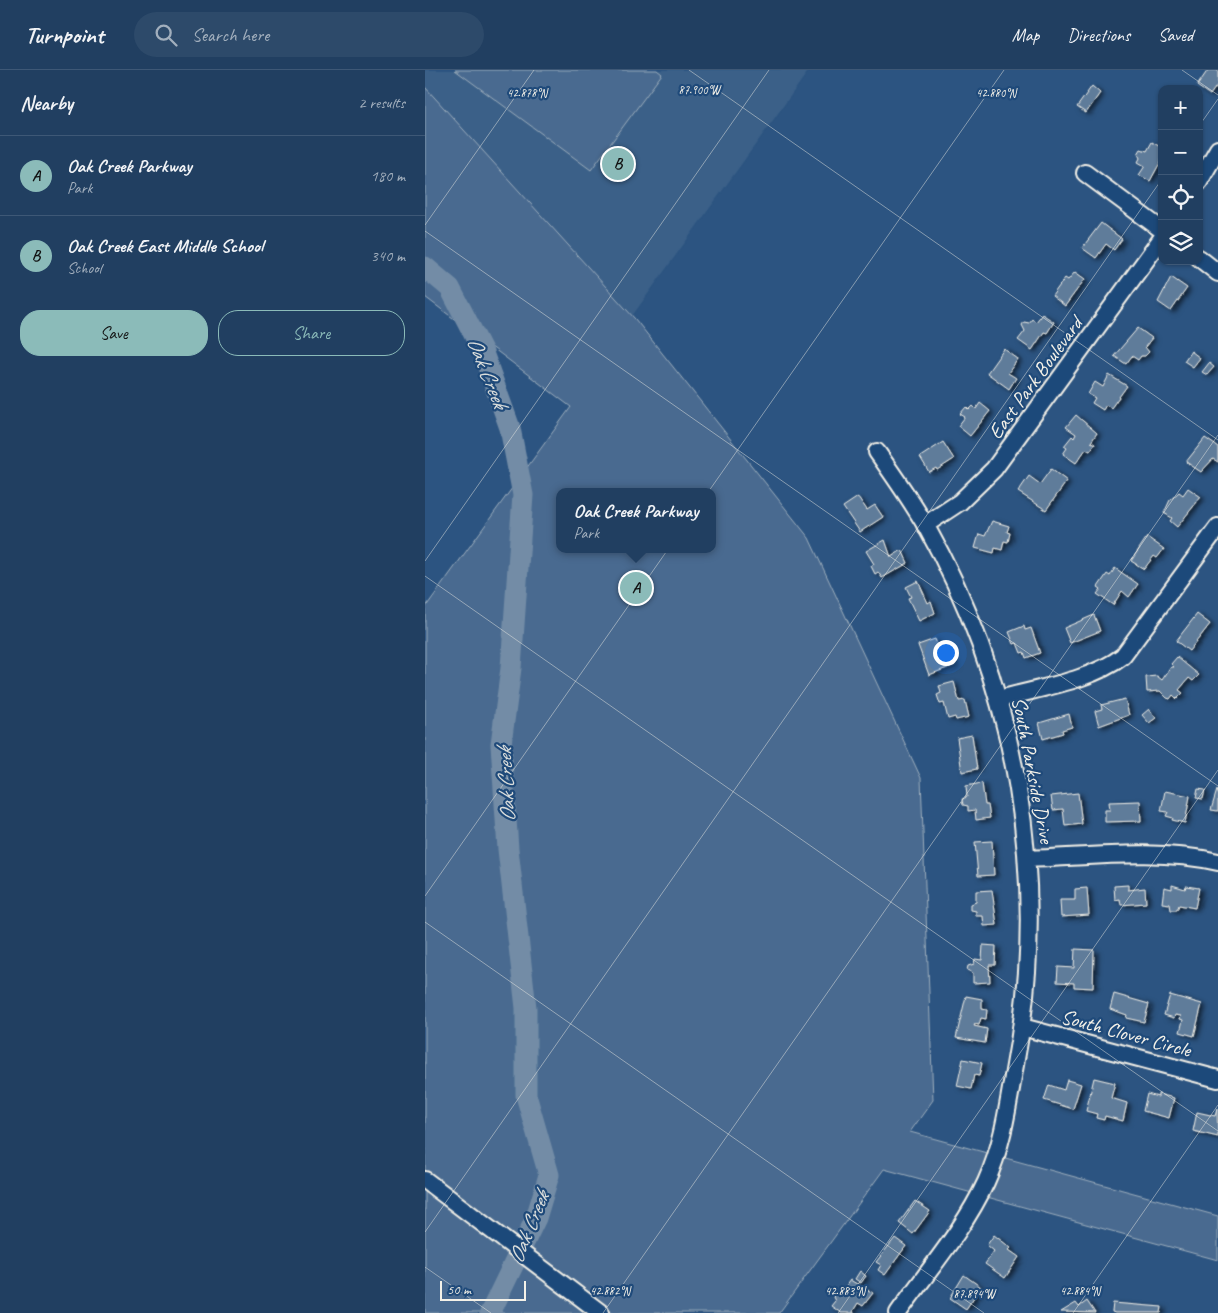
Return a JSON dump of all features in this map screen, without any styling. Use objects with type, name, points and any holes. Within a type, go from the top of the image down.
[{"type":"street","points":[[1203,175],[1218,149]]},
{"type":"street","points":[[1203,182],[1218,165]]},
{"type":"street","points":[[1085,173],[1158,227]]},
{"type":"street","name":"East Park Boulevard","points":[[925,525],[960,502],[994,469],[1158,244]]},
{"type":"street","points":[[1203,261],[1218,272]]},
{"type":"street","name":"South Parkside Drive","points":[[877,452],[925,525],[966,607],[999,699],[1021,800],[1027,859],[1029,907],[1022,1028],[1003,1128],[986,1181],[973,1207],[898,1313]]},
{"type":"street","points":[[999,699],[1111,666],[1123,656],[1218,527]]},
{"type":"street","points":[[1027,859],[1127,853],[1183,856],[1218,862]]},
{"type":"street","name":"South Clover Circle","points":[[1022,1028],[1218,1079]]},
{"type":"street","points":[[425,1180],[601,1313]]},
{"type":"shaded area","points":[[425,70],[809,70],[632,316],[425,87]]},
{"type":"shaded area","points":[[455,70],[657,70],[662,74],[591,170]]},
{"type":"shaded area","points":[[425,87],[635,319],[809,538],[921,778],[933,1100],[910,1132],[1218,1216],[1218,1260],[884,1169],[779,1313],[612,1313],[425,1171],[425,608],[571,407],[425,297]]},
{"type":"shaded area","points":[[425,1188],[588,1313],[425,1313]]},
{"type":"building","points":[[1208,70],[1218,70],[1218,84],[1210,95],[1203,90],[1203,85],[1198,85]]},
{"type":"building","points":[[1092,86],[1100,93],[1086,113],[1077,107]]},
{"type":"building","points":[[1152,142],[1158,146],[1158,166],[1150,181],[1139,175],[1145,166],[1138,162],[1140,158],[1138,154],[1141,149],[1147,151]]},
{"type":"building","points":[[1101,223],[1122,239],[1114,250],[1106,244],[1096,258],[1082,248]]},
{"type":"building","points":[[1075,272],[1085,279],[1065,306],[1052,296],[1065,278],[1068,280]]},
{"type":"building","points":[[1171,277],[1187,288],[1171,311],[1158,302]]},
{"type":"building","points":[[1042,314],[1054,322],[1047,333],[1044,332],[1032,350],[1018,340],[1025,331],[1022,325],[1024,322],[1029,323],[1032,319],[1036,322]]},
{"type":"building","points":[[1138,328],[1152,338],[1145,347],[1149,352],[1138,360],[1132,356],[1126,364],[1114,356]]},
{"type":"building","points":[[1004,349],[1018,359],[1008,373],[1016,378],[1009,389],[987,373]]},
{"type":"building","points":[[1191,351],[1200,358],[1193,367],[1184,361]]},
{"type":"building","points":[[1209,363],[1214,367],[1207,375],[1202,372]]},
{"type":"building","points":[[1109,375],[1127,386],[1111,408],[1106,405],[1103,410],[1092,403],[1095,398],[1088,394],[1095,382],[1103,387]]},
{"type":"building","points":[[980,403],[990,411],[970,436],[958,426],[965,417],[960,414],[966,407],[969,410],[973,406],[976,409]]},
{"type":"building","points":[[1076,415],[1097,433],[1091,442],[1095,444],[1090,451],[1086,449],[1076,463],[1063,454],[1067,448],[1064,446],[1076,434],[1066,427]]},
{"type":"building","points":[[1205,438],[1218,447],[1218,462],[1213,459],[1201,472],[1186,462]]},
{"type":"building","points":[[943,442],[954,459],[937,470],[936,468],[929,472],[920,457]]},
{"type":"building","points":[[1051,469],[1067,481],[1046,510],[1018,492],[1029,476],[1040,484]]},
{"type":"building","points":[[1188,488],[1201,497],[1177,527],[1170,521],[1172,518],[1164,513],[1170,500],[1179,492],[1183,495]]},
{"type":"building","points":[[858,497],[867,510],[875,505],[883,517],[860,532],[843,507]]},
{"type":"building","points":[[992,521],[1009,526],[1007,532],[1010,533],[1008,542],[1004,541],[1002,550],[995,548],[994,553],[975,548],[979,534],[985,536]]},
{"type":"building","points":[[1147,537],[1164,549],[1157,558],[1154,556],[1144,569],[1131,561]]},
{"type":"building","points":[[885,540],[891,557],[902,550],[908,563],[882,578],[878,572],[875,574],[871,566],[874,564],[866,551]]},
{"type":"building","points":[[1115,568],[1138,584],[1129,597],[1122,591],[1113,605],[1097,594],[1101,589],[1098,587],[1107,574],[1110,576]]},
{"type":"building","points":[[918,581],[928,603],[931,601],[935,613],[919,621],[908,598],[911,597],[906,587]]},
{"type":"building","points":[[1197,614],[1210,624],[1189,651],[1176,641]]},
{"type":"building","points":[[1094,615],[1100,631],[1070,643],[1064,628]]},
{"type":"building","points":[[1024,626],[1025,630],[1031,628],[1040,653],[1026,658],[1024,652],[1021,653],[1017,643],[1014,644],[1009,632]]},
{"type":"building","points":[[935,639],[941,654],[949,651],[955,665],[929,675],[918,645]]},
{"type":"building","points":[[1177,657],[1199,675],[1193,681],[1189,678],[1179,690],[1183,693],[1177,699],[1173,695],[1170,699],[1167,698],[1160,691],[1147,692],[1146,677],[1157,676],[1162,680],[1171,667],[1174,667],[1171,664]]},
{"type":"building","points":[[954,682],[959,701],[965,700],[969,717],[956,720],[955,717],[948,719],[944,703],[940,704],[937,695],[941,693],[939,686]]},
{"type":"building","points":[[1125,699],[1129,715],[1099,726],[1095,711],[1102,709],[1101,705]]},
{"type":"building","points":[[1149,709],[1156,718],[1149,723],[1142,715]]},
{"type":"building","points":[[1069,714],[1072,727],[1062,730],[1063,733],[1043,739],[1039,723]]},
{"type":"building","points":[[972,735],[977,769],[962,772],[957,738]]},
{"type":"building","points":[[982,783],[985,805],[988,805],[990,818],[976,820],[975,810],[968,811],[968,806],[963,805],[962,799],[967,797],[966,786]]},
{"type":"building","points":[[1198,789],[1205,790],[1203,799],[1196,798]]},
{"type":"building","points":[[1165,791],[1190,796],[1185,823],[1172,820],[1173,818],[1166,816],[1168,812],[1161,811]]},
{"type":"building","points":[[1218,791],[1218,811],[1211,810]]},
{"type":"building","points":[[1078,793],[1082,824],[1065,826],[1063,809],[1053,810],[1051,796]]},
{"type":"building","points":[[1140,801],[1141,821],[1105,822],[1105,810],[1110,810],[1109,802]]},
{"type":"building","points":[[992,841],[994,875],[978,876],[975,842]]},
{"type":"building","points":[[1128,885],[1128,890],[1145,888],[1146,903],[1121,905],[1120,899],[1115,900],[1114,886]]},
{"type":"building","points":[[1172,885],[1185,889],[1186,886],[1199,888],[1195,908],[1179,905],[1177,910],[1171,910],[1170,904],[1162,903],[1164,887],[1172,889]]},
{"type":"building","points":[[1087,888],[1089,915],[1061,917],[1060,900],[1075,900],[1075,889]]},
{"type":"building","points":[[992,890],[997,925],[984,926],[983,916],[976,916],[976,911],[971,910],[971,904],[976,902],[976,891]]},
{"type":"building","points":[[983,945],[996,946],[995,965],[989,965],[990,982],[973,983],[973,973],[967,970],[968,966],[974,964],[975,959],[982,960]]},
{"type":"building","points":[[1075,949],[1094,950],[1093,988],[1074,987],[1074,983],[1057,982],[1058,967],[1074,968]]},
{"type":"building","points":[[1114,994],[1149,1004],[1144,1022],[1126,1018],[1127,1015],[1110,1009]]},
{"type":"building","points":[[1170,995],[1202,1004],[1194,1036],[1180,1032],[1183,1020],[1180,1019],[1181,1016],[1175,1015],[1174,1018],[1164,1015]]},
{"type":"building","points":[[966,996],[982,999],[982,1009],[987,1010],[986,1019],[981,1018],[979,1025],[975,1024],[974,1026],[987,1029],[985,1043],[956,1038]]},
{"type":"building","points":[[963,1059],[982,1063],[979,1076],[974,1075],[971,1089],[957,1086]]},
{"type":"building","points":[[1094,1078],[1115,1083],[1111,1098],[1127,1103],[1123,1121],[1105,1116],[1104,1120],[1096,1118],[1097,1114],[1086,1111]]},
{"type":"building","points":[[1067,1080],[1081,1084],[1073,1109],[1044,1100],[1049,1085],[1064,1090]]},
{"type":"building","points":[[1147,1094],[1158,1097],[1158,1094],[1174,1098],[1169,1118],[1143,1111]]},
{"type":"building","points":[[1217,1109],[1218,1137],[1193,1131],[1197,1112],[1215,1116]]},
{"type":"building","points":[[915,1201],[930,1211],[913,1234],[899,1223]]},
{"type":"building","points":[[994,1235],[1019,1257],[1005,1278],[985,1264],[994,1251],[987,1245]]},
{"type":"building","points":[[895,1238],[906,1246],[885,1275],[878,1270],[881,1265],[876,1262]]},
{"type":"building","points":[[860,1271],[866,1276],[861,1283],[855,1279]]},
{"type":"building","points":[[964,1275],[981,1287],[966,1309],[950,1298]]},
{"type":"building","points":[[850,1280],[873,1293],[863,1306],[858,1303],[853,1311],[854,1313],[841,1313],[831,1306],[835,1301],[833,1297],[836,1293],[840,1294]]},
{"type":"building","points":[[1087,1301],[1095,1313],[1061,1312],[1076,1303],[1079,1307]]},
{"type":"building","points":[[1113,1303],[1162,1307],[1161,1313],[1115,1313],[1112,1312]]},
{"type":"waterway","name":"Oak Creek","points":[[425,267],[450,288],[482,350],[510,428],[523,495],[511,668],[501,744],[508,849],[526,1008],[526,1095],[549,1175],[536,1218],[490,1313]]},
{"type":"place","name":"Oak Creek East Middle School","points":[[618,164]]},
{"type":"place","name":"Oak Creek Parkway","points":[[636,588]]}]
